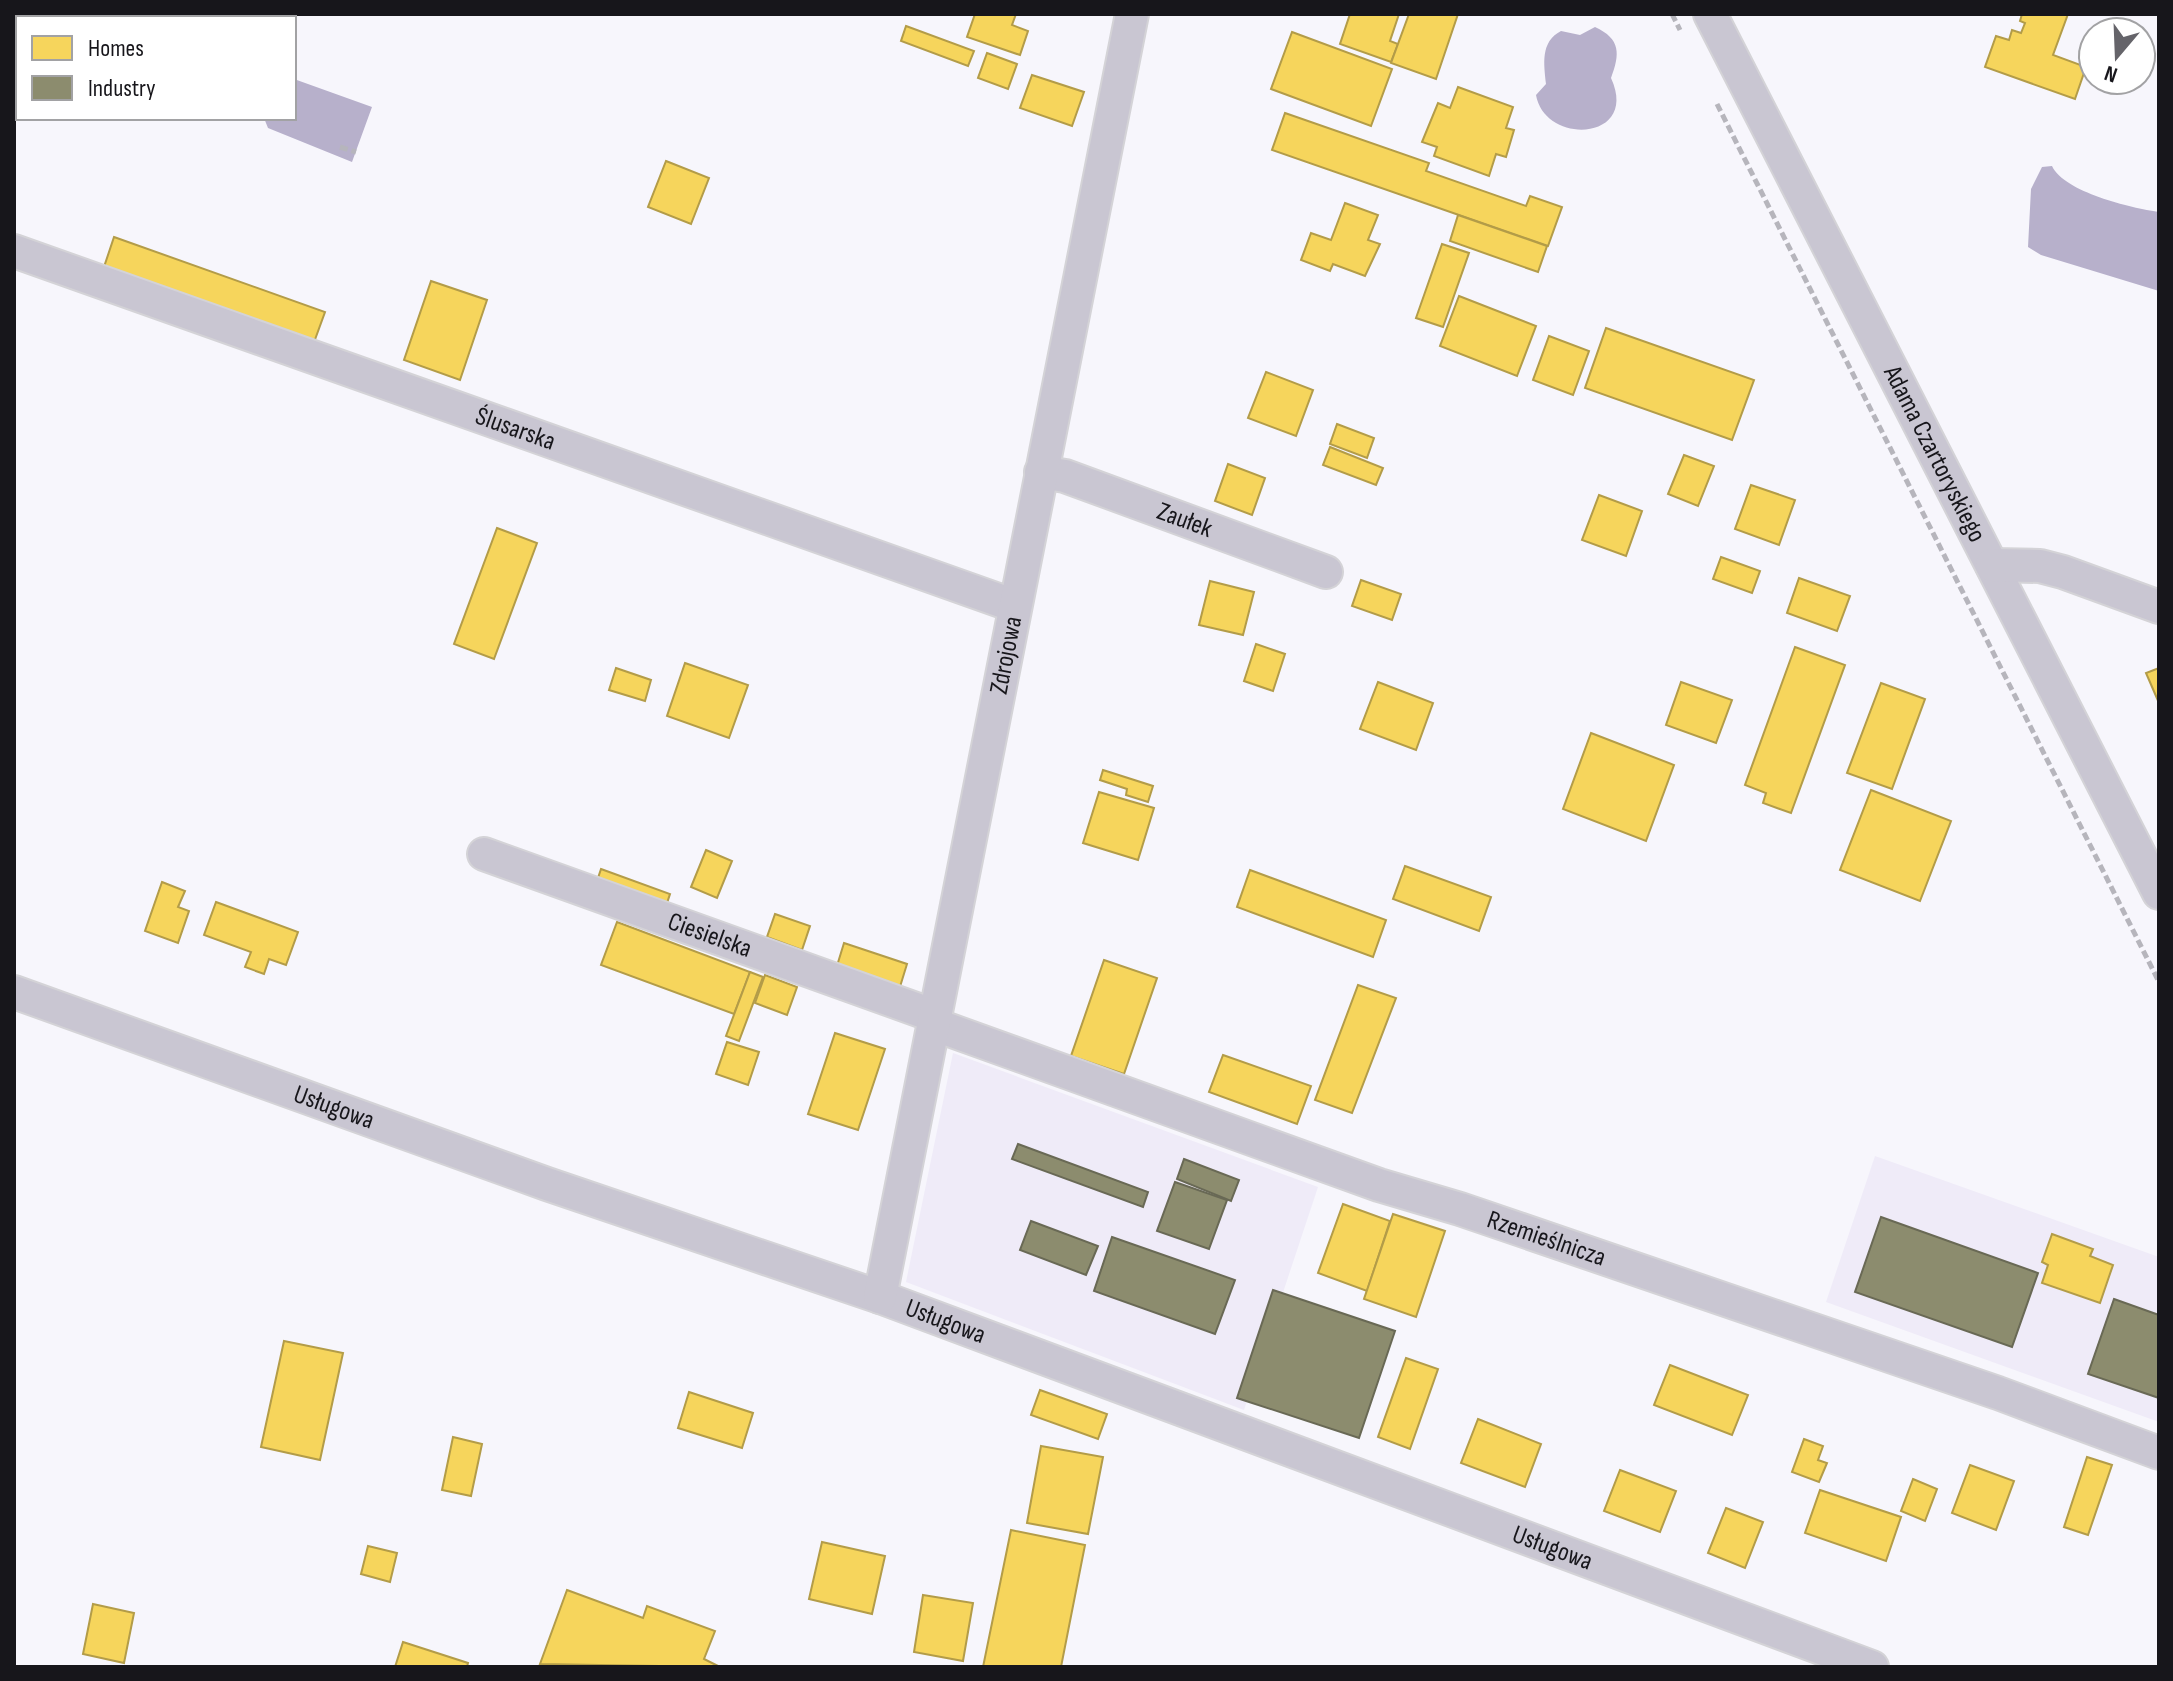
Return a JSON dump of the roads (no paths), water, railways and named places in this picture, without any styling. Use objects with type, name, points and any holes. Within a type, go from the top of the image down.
[{"type":"street","name":"Zdrojowa","points":[[880,1297],[1132,14]]},
{"type":"street","name":"Adama Czartoryskiego","points":[[1710,14],[2159,893]]},
{"type":"street","name":"Ślusarska","points":[[14,251],[1015,606]]},
{"type":"street","name":"Zaułek","points":[[1041,472],[1065,476],[1326,572]]},
{"type":"street","points":[[1992,565],[2040,566],[2159,607]]},
{"type":"street","name":"Ciesielska","points":[[484,854],[934,1020]]},
{"type":"street","name":"Usługowa","points":[[14,992],[547,1184],[880,1297],[1872,1667]]},
{"type":"street","name":"Rzemieślnicza","points":[[934,1020],[1379,1185],[1475,1214],[1983,1388],[2159,1453]]}]
